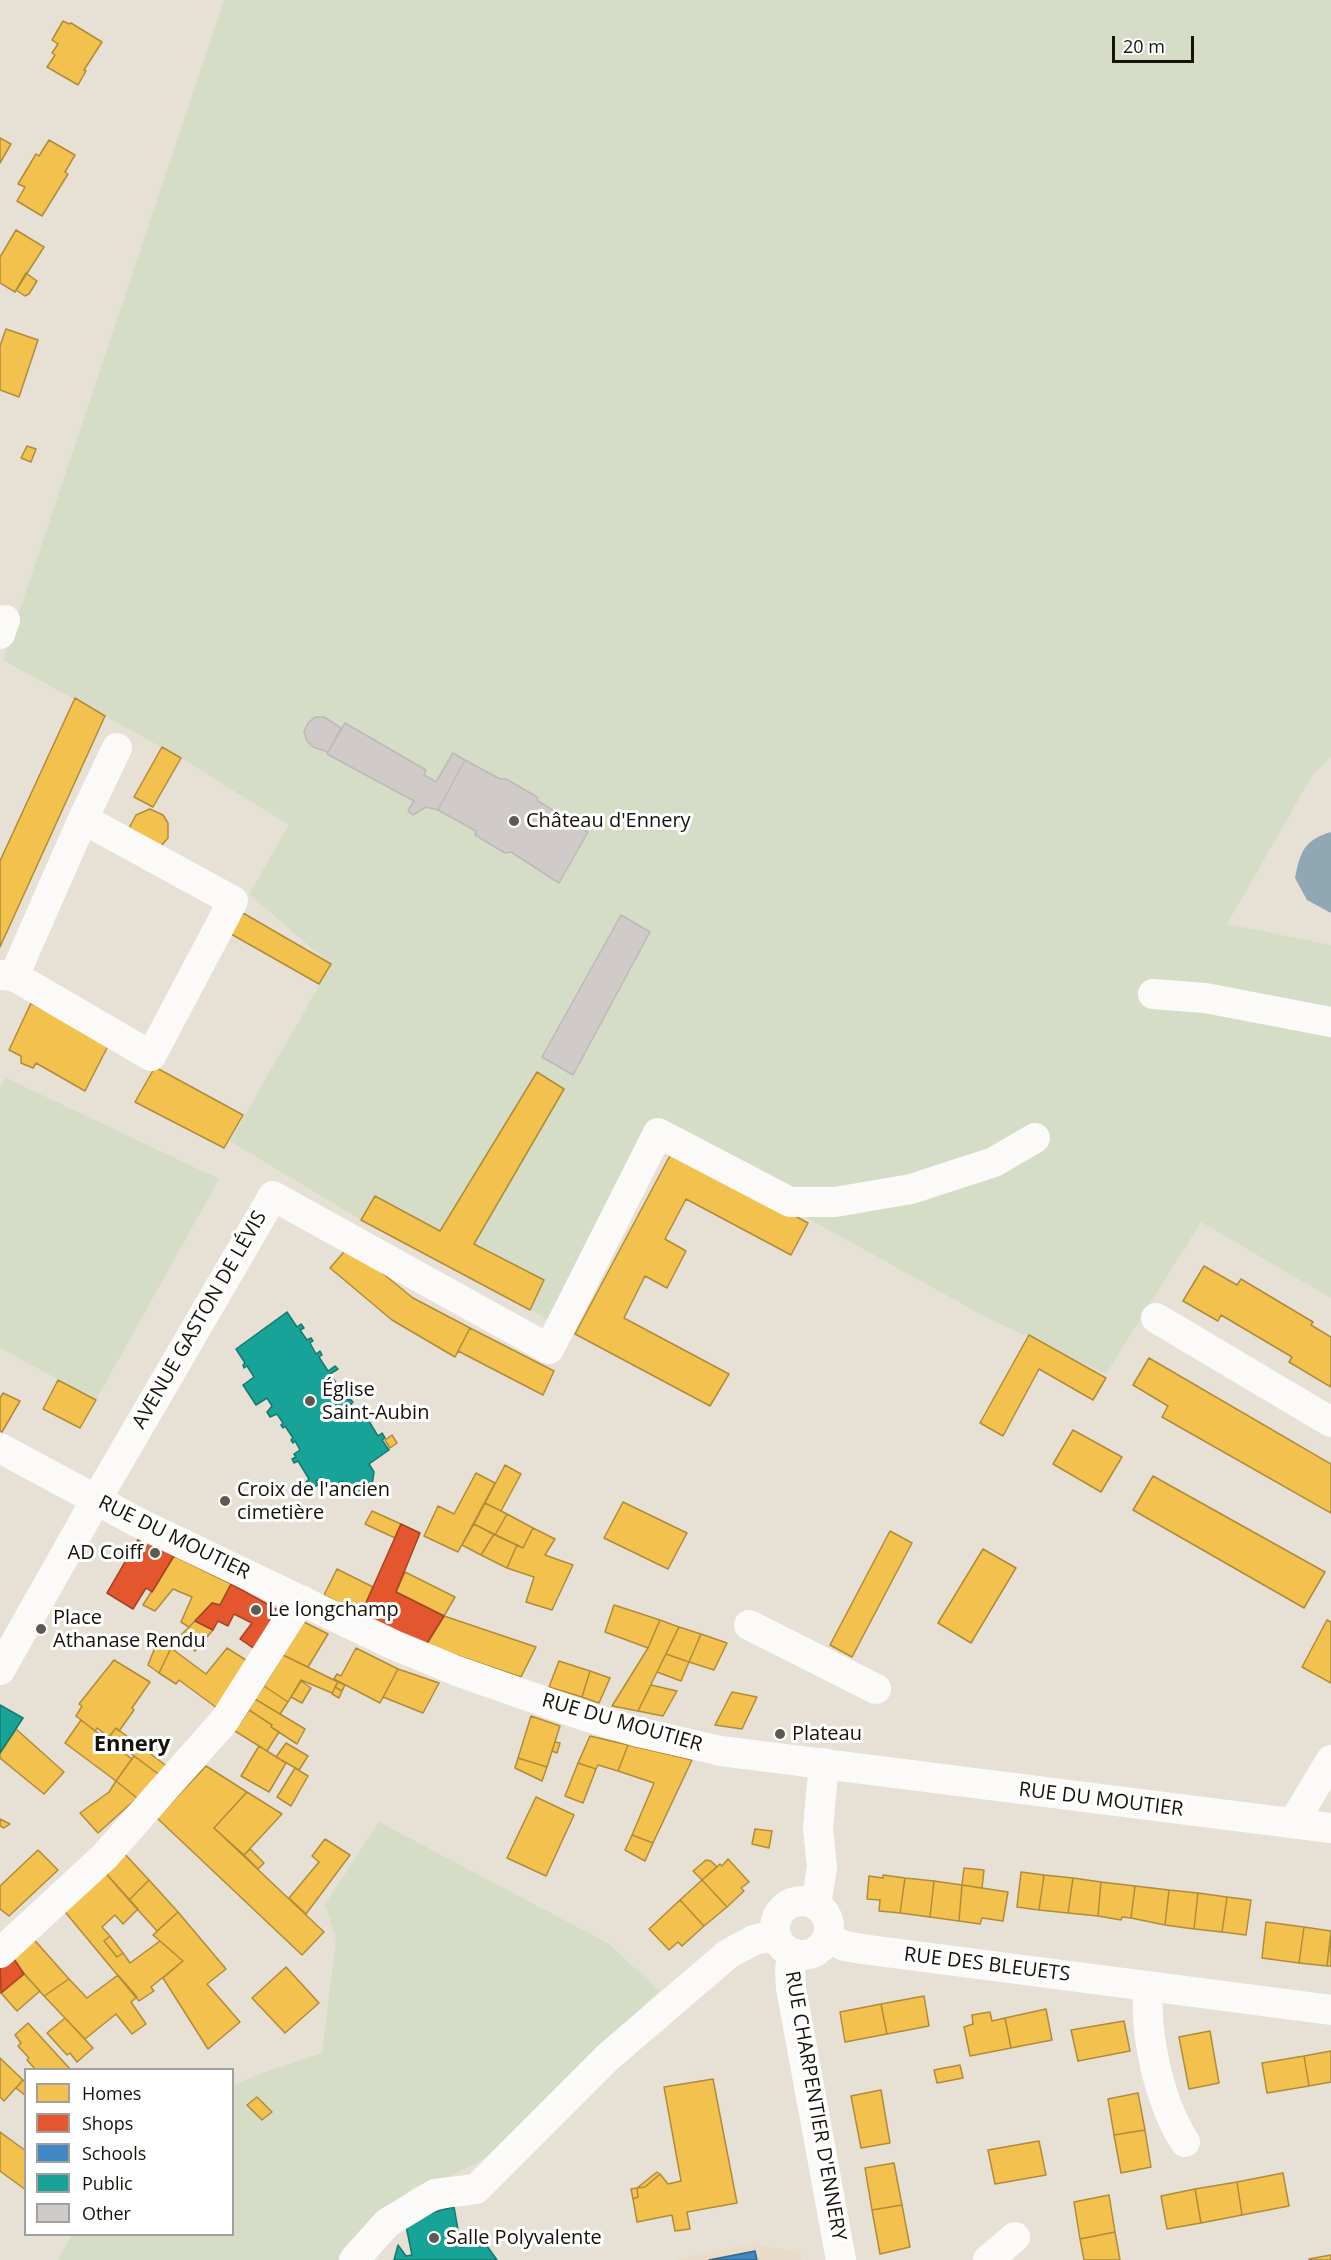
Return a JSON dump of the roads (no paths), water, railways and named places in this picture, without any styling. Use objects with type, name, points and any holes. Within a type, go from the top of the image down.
[{"type":"street","points":[[83,819],[233,901],[151,1056],[7,975],[117,748]]},
{"type":"street","points":[[1153,994],[1205,998],[1331,1022]]},
{"type":"street","name":"AVENUE GASTON DE LÉVIS","points":[[96,1500],[273,1196],[549,1349],[658,1133],[790,1202],[835,1202],[911,1189],[994,1162],[1035,1138]]},
{"type":"street","points":[[1156,1318],[1331,1422]]},
{"type":"street","name":"RUE DU MOUTIER","points":[[0,1448],[139,1523],[405,1649],[458,1671],[588,1717],[638,1732],[722,1751],[1331,1828]]},
{"type":"street","points":[[0,1670],[96,1500]]},
{"type":"street","points":[[0,1953],[104,1857],[225,1720],[301,1600]]},
{"type":"street","points":[[749,1625],[876,1689]]},
{"type":"street","points":[[1293,1823],[1331,1760]]},
{"type":"street","points":[[816,1905],[822,1867],[818,1828],[824,1763]]},
{"type":"street","points":[[354,2260],[387,2223],[435,2194],[476,2189],[608,2057],[720,1961],[747,1943],[784,1944],[803,1955],[815,1951],[821,1947],[829,1930],[827,1917],[816,1905],[801,1900],[794,1901],[783,1908],[776,1919],[784,1944]]},
{"type":"street","name":"RUE DES BLEUETS","points":[[826,1938],[845,1946],[862,1949],[1331,2010]]},
{"type":"street","name":"RUE CHARPENTIER D'ENNERY","points":[[784,1944],[841,2260]]},
{"type":"street","points":[[1149,1986],[1146,2006],[1160,2084],[1170,2115],[1185,2142]]},
{"type":"street","points":[[988,2260],[1015,2237]]},
{"type":"water","points":[[1331,832],[1331,913],[1307,900],[1295,878],[1301,854],[1305,848],[1315,839]]},
{"type":"place","name":"Château d'Ennery","points":[[514,821]]},
{"type":"place","name":"Église Saint-Aubin","points":[[310,1401]]},
{"type":"place","name":"Croix de l'ancien cimetière","points":[[225,1501]]},
{"type":"place","name":"AD Coiff","points":[[155,1553]]},
{"type":"place","name":"Le longchamp","points":[[256,1610]]},
{"type":"place","name":"Place Athanase Rendu","points":[[41,1629]]},
{"type":"place","name":"Plateau","points":[[780,1734]]},
{"type":"place","name":"Salle Polyvalente","points":[[434,2238]]},
{"type":"district","name":"Ennery","points":[[132,1745]]}]
